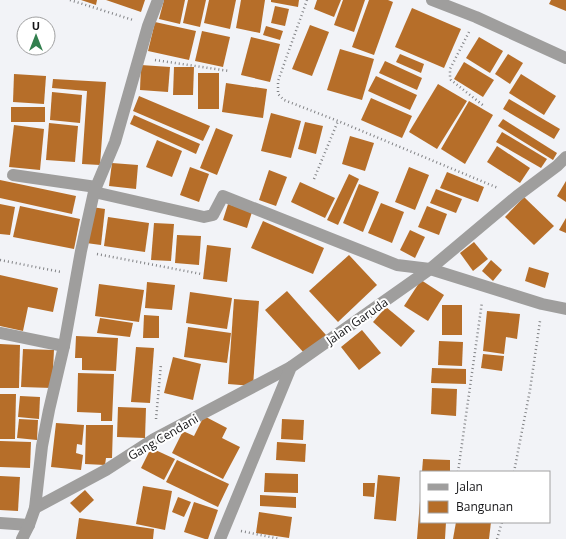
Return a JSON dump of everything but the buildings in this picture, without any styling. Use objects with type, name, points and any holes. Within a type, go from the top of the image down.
[{"type":"street","points":[[22,539],[35,508],[42,446],[64,346],[81,251],[95,190],[115,142],[148,26],[158,0]]},
{"type":"street","points":[[432,0],[476,17],[566,58]]},
{"type":"street","name":"Jalan Garuda","points":[[291,367],[430,269],[517,196],[561,169],[566,156]]},
{"type":"street","points":[[13,175],[95,190],[204,217],[213,215],[223,196],[397,265],[430,269],[542,304],[566,309]]},
{"type":"street","points":[[0,333],[64,346]]},
{"type":"street","points":[[222,533],[291,367]]},
{"type":"street","name":"Gang Cendani","points":[[35,508],[106,470],[154,440],[291,367]]},
{"type":"street","points":[[0,523],[29,525]]},
{"type":"path","points":[[70,0],[148,26]]},
{"type":"path","points":[[308,0],[278,81],[278,94],[284,100],[517,196]]},
{"type":"path","points":[[476,17],[450,69],[449,74],[451,80],[484,106]]},
{"type":"path","points":[[139,57],[229,71]]},
{"type":"path","points":[[314,179],[338,121]]},
{"type":"path","points":[[81,251],[201,274]]},
{"type":"path","points":[[0,260],[77,275]]},
{"type":"path","points":[[458,471],[484,285]]},
{"type":"path","points":[[514,471],[530,390],[542,304]]},
{"type":"path","points":[[154,440],[161,364]]},
{"type":"path","points":[[497,539],[502,523]]},
{"type":"path","points":[[222,533],[280,539]]}]
